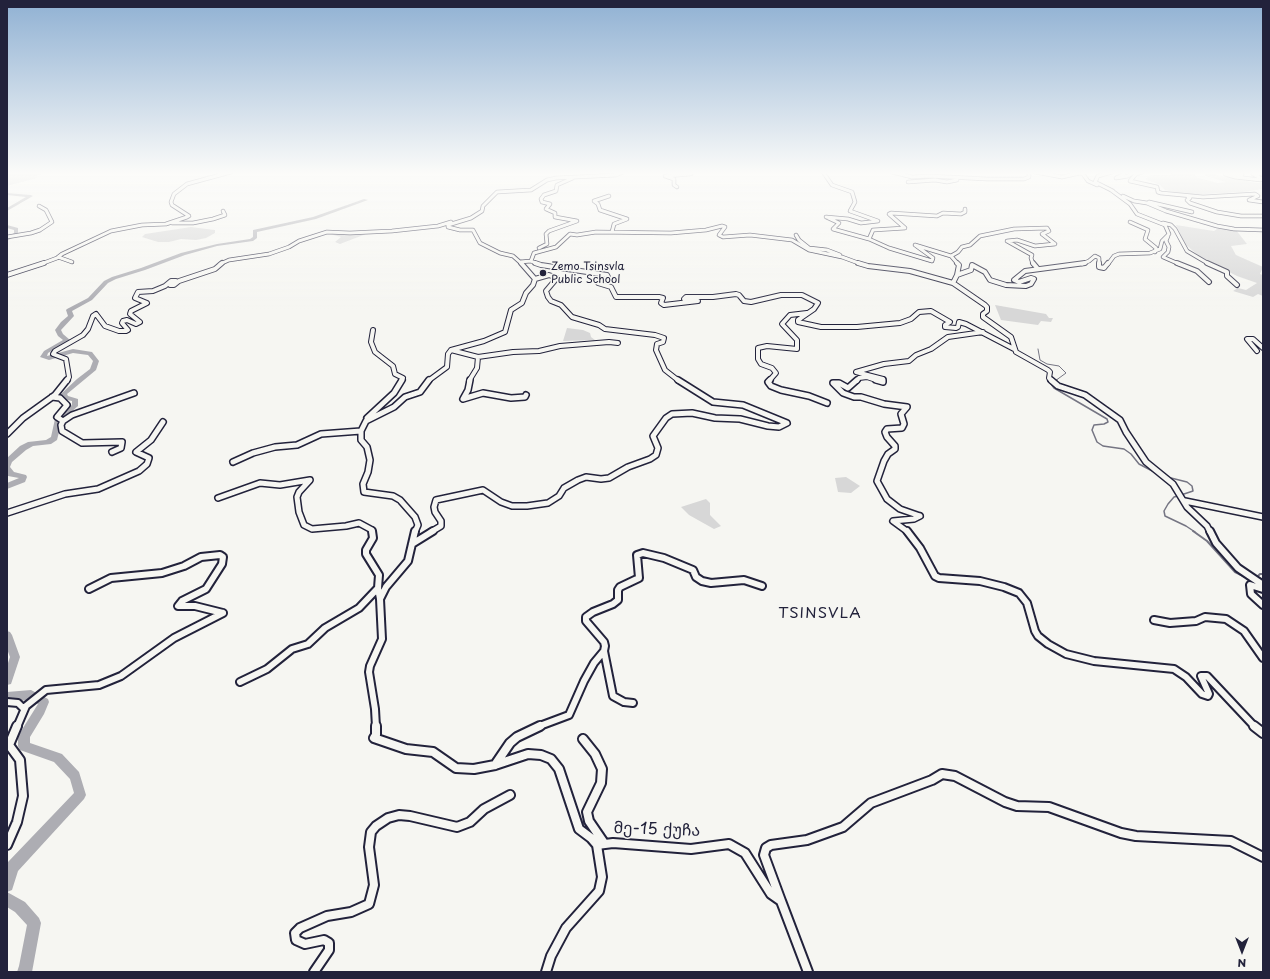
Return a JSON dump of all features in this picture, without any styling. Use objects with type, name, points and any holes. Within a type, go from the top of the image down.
[{"type":"street","points":[[8,237],[40,230],[52,222],[50,218]]},
{"type":"street","points":[[170,223],[183,218]]},
{"type":"street","points":[[7,275],[58,256],[111,231],[142,225],[193,223],[217,218]]},
{"type":"street","points":[[7,434],[23,418],[52,397],[64,385],[69,377],[66,359],[53,354],[55,351],[83,334],[88,329],[93,316],[96,314],[105,326],[126,331],[128,330],[122,323],[123,321],[127,320],[136,324],[140,322],[130,314],[131,311],[147,303],[134,298],[138,292],[153,291],[166,286],[171,281],[176,281],[170,285],[174,285],[215,269],[221,263],[229,260],[269,254],[289,247],[299,241],[327,232],[350,233],[392,231],[438,226],[447,222],[465,221],[471,218]]},
{"type":"street","points":[[531,261],[535,249],[547,244],[546,234],[549,231],[578,220],[560,218]]},
{"type":"street","points":[[612,232],[614,224],[627,219],[623,218]]},
{"type":"street","points":[[827,218],[839,223],[833,229],[869,239],[889,248],[905,252],[929,262],[932,262],[933,258],[914,245],[951,256],[959,265],[958,275]]},
{"type":"street","points":[[834,218],[848,219],[861,223],[878,221],[866,218]]},
{"type":"street","points":[[869,239],[873,230],[905,228],[893,218]]},
{"type":"street","points":[[1148,218],[1171,225],[1187,251],[1201,260],[1227,272],[1227,276],[1237,285]]},
{"type":"street","points":[[1189,218],[1217,226],[1234,229],[1263,230]]},
{"type":"street","points":[[1152,219],[1165,225],[1168,229],[1169,234],[1166,241],[1169,247],[1168,252],[1163,257],[1197,271],[1209,282]]},
{"type":"street","points":[[453,222],[448,225],[448,227],[460,230],[473,230],[478,240],[485,247],[513,256],[535,279]]},
{"type":"street","points":[[1130,222],[1148,230],[1145,238],[1156,248],[1155,252]]},
{"type":"street","points":[[534,253],[556,247],[570,234],[612,232],[671,233],[706,230],[722,226],[725,227],[719,235],[723,237],[750,235],[792,240],[809,250],[842,257],[868,266],[910,271],[953,283],[987,307],[987,311],[983,314],[983,317],[1011,337],[1014,349]]},
{"type":"street","points":[[951,256],[958,252],[962,247],[970,246],[980,236],[1014,229],[1047,228],[1049,231],[1042,234],[1053,240],[1055,244],[1035,246],[1017,240],[1007,242],[1032,255],[1031,258],[1034,266],[1038,269]]},
{"type":"street","points":[[953,283],[958,275],[971,270],[971,265],[973,265],[985,272],[990,280],[1006,285],[1026,286],[1031,284],[1034,279],[1031,278],[1020,282],[1014,279],[1025,271],[1081,264],[1089,261],[1095,256],[1099,258],[1099,267],[1104,268],[1114,256],[1119,254],[1155,252],[1160,249],[1162,241],[1169,234]]},
{"type":"street","points":[[796,235],[799,240],[809,248],[834,252],[842,257]]},
{"type":"street","points":[[58,256],[72,262]]},
{"type":"street","points":[[520,262],[531,261],[541,265],[607,275],[608,278],[598,283],[612,286],[614,296],[618,298],[659,297],[663,298],[662,305],[669,306],[698,301],[684,299],[686,297],[713,297],[736,294],[739,295],[744,301],[751,302],[781,296],[805,296],[818,302],[814,309],[798,322],[821,327],[839,328],[900,323],[911,319],[919,312],[931,311],[950,322],[945,325],[945,327],[956,328],[959,326],[958,323],[962,322],[1014,349],[1019,355],[1048,370],[1050,378],[1056,384],[1084,395],[1118,418],[1146,462],[1167,478],[1182,497],[1187,507],[1207,526],[1216,543],[1238,568],[1263,585]]},
{"type":"street","points":[[412,544],[441,526],[441,521],[435,512],[434,507],[436,500],[483,490],[501,502],[512,506],[527,506],[548,503],[559,496],[564,488],[578,480],[586,477],[601,479],[609,478],[628,467],[650,459],[656,455],[658,448],[653,436],[666,418],[672,414],[692,413],[715,418],[740,419],[768,426],[779,427],[786,423],[755,408],[743,405],[713,402],[670,375],[665,370],[656,350],[657,344],[665,340],[662,336],[605,329],[599,325],[572,317],[561,305],[551,301],[548,297],[546,291],[557,278],[549,275],[535,279]]},
{"type":"street","points":[[363,424],[371,418],[394,407],[405,396],[420,392],[426,382],[447,367],[448,354],[451,350],[484,341],[505,332],[510,310],[522,303],[526,293],[533,285],[535,279]]},
{"type":"street","points":[[809,313],[790,315],[782,324],[797,340],[797,349],[767,346],[758,348],[757,354],[762,364],[772,368],[776,373],[768,382],[771,386],[781,390],[808,396],[827,404]]},
{"type":"street","points":[[373,330],[371,342],[375,352],[393,366],[395,374],[403,378],[394,394],[373,411],[363,423],[361,440],[367,447],[370,460],[363,490],[364,492],[393,496],[400,500],[415,517],[418,526],[415,531],[408,561],[386,587],[380,599]]},
{"type":"street","points":[[983,332],[948,337],[938,342],[931,349],[916,355],[909,361],[884,364],[856,372],[882,379],[883,382],[867,377],[859,378],[852,386],[848,388],[838,383],[833,383],[843,392],[854,397],[861,397],[884,404],[907,407],[901,414],[904,424],[902,428],[887,429],[884,432],[887,438],[895,446],[895,449],[888,454],[884,461],[877,481],[887,499],[900,510],[920,516],[894,520],[893,522],[905,529],[912,537],[920,548],[934,576],[938,578],[980,581],[1019,593],[1027,603],[1034,631],[1048,644],[1066,654],[1094,661],[1167,667],[1174,669],[1186,677],[1202,694],[1208,696],[1208,691],[1201,678],[1201,676],[1207,676],[1252,725],[1263,733]]},
{"type":"street","points":[[1257,351],[1247,339],[1253,339],[1263,348]]},
{"type":"street","points":[[451,350],[478,357],[513,352],[539,351],[560,346],[609,342],[618,343]]},
{"type":"street","points":[[478,357],[477,368],[463,399],[483,393],[511,398],[524,397],[526,395]]},
{"type":"street","points":[[112,452],[120,448],[122,442],[82,443],[69,436],[62,430],[61,425],[63,421],[78,412],[134,393]]},
{"type":"street","points":[[52,397],[60,398],[67,405],[57,417],[63,421]]},
{"type":"street","points":[[7,513],[66,494],[98,489],[138,471],[147,464],[149,458],[136,452],[150,440],[163,422]]},
{"type":"street","points":[[233,462],[253,453],[275,447],[297,444],[321,434],[361,431]]},
{"type":"street","points":[[218,498],[260,483],[280,485],[310,480],[299,492],[297,497],[299,512],[304,525],[312,529],[346,526],[359,523],[372,530],[373,538],[366,550],[366,554],[379,575],[378,588],[382,639],[370,666],[369,672],[375,709],[376,734],[374,738],[406,749],[433,752],[456,768],[474,769],[495,765],[528,754],[541,755],[551,759],[559,769],[579,829],[600,844]]},
{"type":"street","points":[[1182,497],[1235,511],[1249,512],[1263,517]]},
{"type":"street","points":[[495,765],[510,743],[518,737],[532,729],[567,717],[587,675],[606,646],[590,627],[586,621],[586,616],[592,612],[614,604],[618,600],[618,590],[620,587],[639,578],[640,576],[636,557],[637,554],[641,553],[664,558],[693,570],[696,577],[702,581],[711,583],[744,580],[762,586]]},
{"type":"street","points":[[7,844],[17,822],[23,796],[20,760],[9,745],[25,708],[46,690],[99,685],[121,676],[174,638],[223,613],[195,606],[178,606],[182,601],[206,589],[222,564],[223,557],[220,555],[201,557],[184,566],[157,574],[111,578],[89,589]]},
{"type":"street","points":[[1263,589],[1250,586],[1251,594],[1263,605]]},
{"type":"street","points":[[240,682],[267,669],[292,649],[308,644],[324,628],[359,608],[378,588]]},
{"type":"street","points":[[1154,620],[1170,623],[1196,621],[1205,617],[1226,619],[1244,631],[1263,658]]},
{"type":"street","points":[[604,651],[613,696],[624,702],[633,704]]},
{"type":"street","points":[[7,702],[18,704],[25,708]]},
{"type":"street","points":[[546,972],[551,956],[566,928],[599,891],[602,877],[600,844],[589,821],[587,812],[601,783],[602,769],[595,754],[583,739]]},
{"type":"street","points":[[781,901],[764,855],[766,848],[771,845],[807,840],[843,827],[871,803],[932,780],[942,774],[955,776],[1005,802],[1017,806],[1049,807],[1121,833],[1136,836],[1230,841],[1263,857]]},
{"type":"street","points":[[314,972],[329,950],[329,943],[324,940],[305,944],[296,940],[295,934],[300,928],[327,916],[351,912],[369,904],[374,885],[369,848],[372,832],[376,826],[388,818],[399,815],[410,816],[456,827],[470,822],[484,810],[510,795]]},
{"type":"street","name":"მე-15 ქუჩა","points":[[600,844],[691,849],[729,844],[745,853],[771,894],[781,901],[808,972]]},
{"type":"shaded area","points":[[1176,225],[1214,231],[1220,227],[1236,230],[1247,244],[1231,246],[1236,255],[1263,267],[1260,274],[1263,275],[1263,296],[1258,294],[1253,297],[1233,291],[1238,288],[1246,290],[1257,283],[1237,276],[1200,257],[1185,244]]},
{"type":"shaded area","points":[[191,227],[215,230],[215,233],[206,238],[196,240],[181,239],[169,242],[158,242],[142,237],[145,234]]},
{"type":"shaded area","points":[[326,233],[366,234],[340,244],[335,242],[341,237]]},
{"type":"shaded area","points":[[995,305],[1046,314],[1049,318],[1053,318],[1051,322],[1041,321],[1038,325],[1001,320]]},
{"type":"shaded area","points":[[567,328],[583,330],[590,333],[591,337],[595,340],[563,341]]},
{"type":"shaded area","points":[[846,477],[860,486],[851,493],[838,492],[835,478]]},
{"type":"shaded area","points":[[706,499],[710,503],[710,515],[721,526],[714,529],[689,515],[681,507]]},
{"type":"waterway","points":[[7,466],[8,462],[14,455],[23,448],[31,444],[48,442],[54,438],[59,419],[75,406],[76,400],[65,398],[64,394],[79,380],[93,370],[96,361],[90,353],[73,351],[49,358],[43,357],[46,352],[67,340],[60,335],[58,330],[71,316],[69,310],[90,299],[106,282],[114,278],[183,254],[217,245],[251,240],[255,238],[255,231],[315,218]]},
{"type":"waterway","points":[[7,226],[16,229],[16,234],[7,240]]},
{"type":"waterway","points":[[1038,349],[1040,360],[1047,364],[1059,366],[1066,373],[1055,381]]},
{"type":"waterway","points":[[1057,380],[1051,384],[1054,388],[1107,419],[1108,422],[1104,424],[1094,425],[1092,430],[1097,442],[1103,446],[1124,449],[1131,454],[1139,464],[1158,474]]},
{"type":"waterway","points":[[7,469],[11,474],[23,477],[22,480],[7,486]]},
{"type":"waterway","points":[[1167,477],[1187,482],[1192,486],[1193,491],[1181,495]]},
{"type":"waterway","points":[[1178,496],[1174,497],[1168,504],[1164,511],[1165,516],[1195,532]]},
{"type":"waterway","points":[[1193,531],[1207,541],[1235,572],[1247,578]]},
{"type":"waterway","points":[[1257,577],[1260,574],[1263,574]]},
{"type":"waterway","points":[[7,635],[15,657],[7,681]]},
{"type":"waterway","points":[[7,697],[31,695],[44,702],[24,736],[24,746],[58,758],[75,776],[80,795],[13,867],[7,885]]},
{"type":"waterway","points":[[7,899],[20,907],[34,923],[26,969],[24,972]]},
{"type":"place","name":"Zemo Tsinsvla Public School","points":[[543,273]]},
{"type":"district","name":"TSINSVLA","points":[[820,614]]}]
